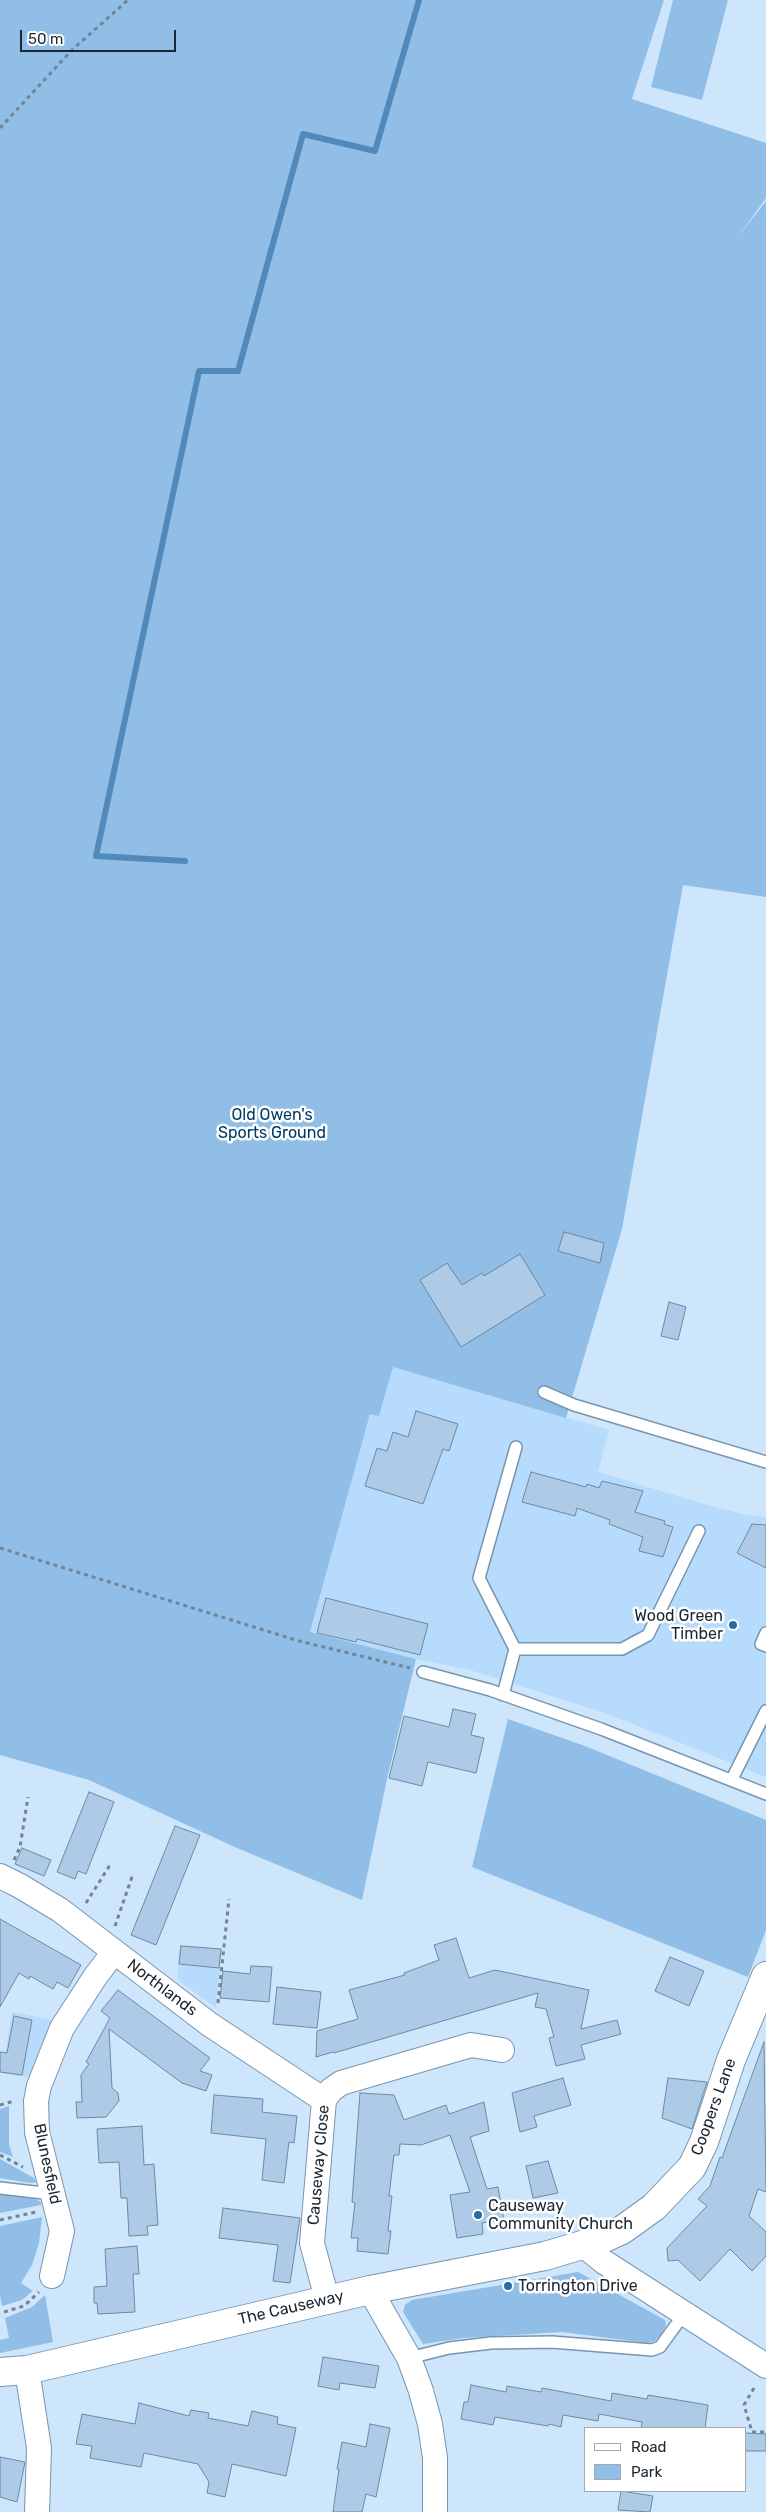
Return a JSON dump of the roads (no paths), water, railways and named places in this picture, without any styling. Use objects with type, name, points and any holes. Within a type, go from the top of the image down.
[{"type":"main road","name":"Coopers Lane","points":[[582,2245],[622,2230],[654,2207],[692,2167],[704,2142],[731,2060],[766,1976]]},
{"type":"main road","name":"The Causeway","points":[[0,2372],[27,2370],[327,2299],[545,2256],[582,2245]]},
{"type":"street","name":"Northlands","points":[[3,1878],[74,1920],[209,2024],[324,2100]]},
{"type":"street","name":"Blunesfield","points":[[52,2276],[62,2231],[37,2132],[36,2101],[39,2086],[62,2028],[95,1977],[110,1949]]},
{"type":"street","name":"Causeway Close","points":[[327,2299],[312,2243],[324,2100],[331,2090],[341,2083],[471,2045],[502,2050]]},
{"type":"street","points":[[582,2245],[604,2262],[766,2366]]},
{"type":"street","points":[[370,2290],[409,2358],[422,2391],[430,2424],[435,2458],[435,2512]]},
{"type":"street","points":[[27,2370],[39,2448],[37,2512]]},
{"type":"lane","points":[[544,1392],[574,1405],[766,1462]]},
{"type":"lane","points":[[503,1695],[515,1649],[479,1578],[516,1447]]},
{"type":"lane","points":[[515,1649],[622,1649],[648,1635],[699,1531]]},
{"type":"lane","points":[[766,1633],[761,1644],[766,1646]]},
{"type":"lane","points":[[423,1672],[503,1695],[601,1728],[766,1794]]},
{"type":"lane","points":[[732,1780],[766,1711]]},
{"type":"lane","points":[[0,2188],[54,2201]]},
{"type":"lane","points":[[409,2358],[448,2348],[498,2343],[552,2342],[652,2350],[660,2347],[684,2314]]},
{"type":"waterway","points":[[185,861],[96,856],[199,371],[238,371],[303,134],[375,151],[419,0]]},
{"type":"place","name":"Wood Green Timber","points":[[733,1625]]},
{"type":"place","name":"Causeway Community Church","points":[[478,2215]]},
{"type":"place","name":"Torrington Drive","points":[[508,2286]]},
{"type":"park label","name":"Old Owen's Sports Ground","points":[[272,1124]]}]
